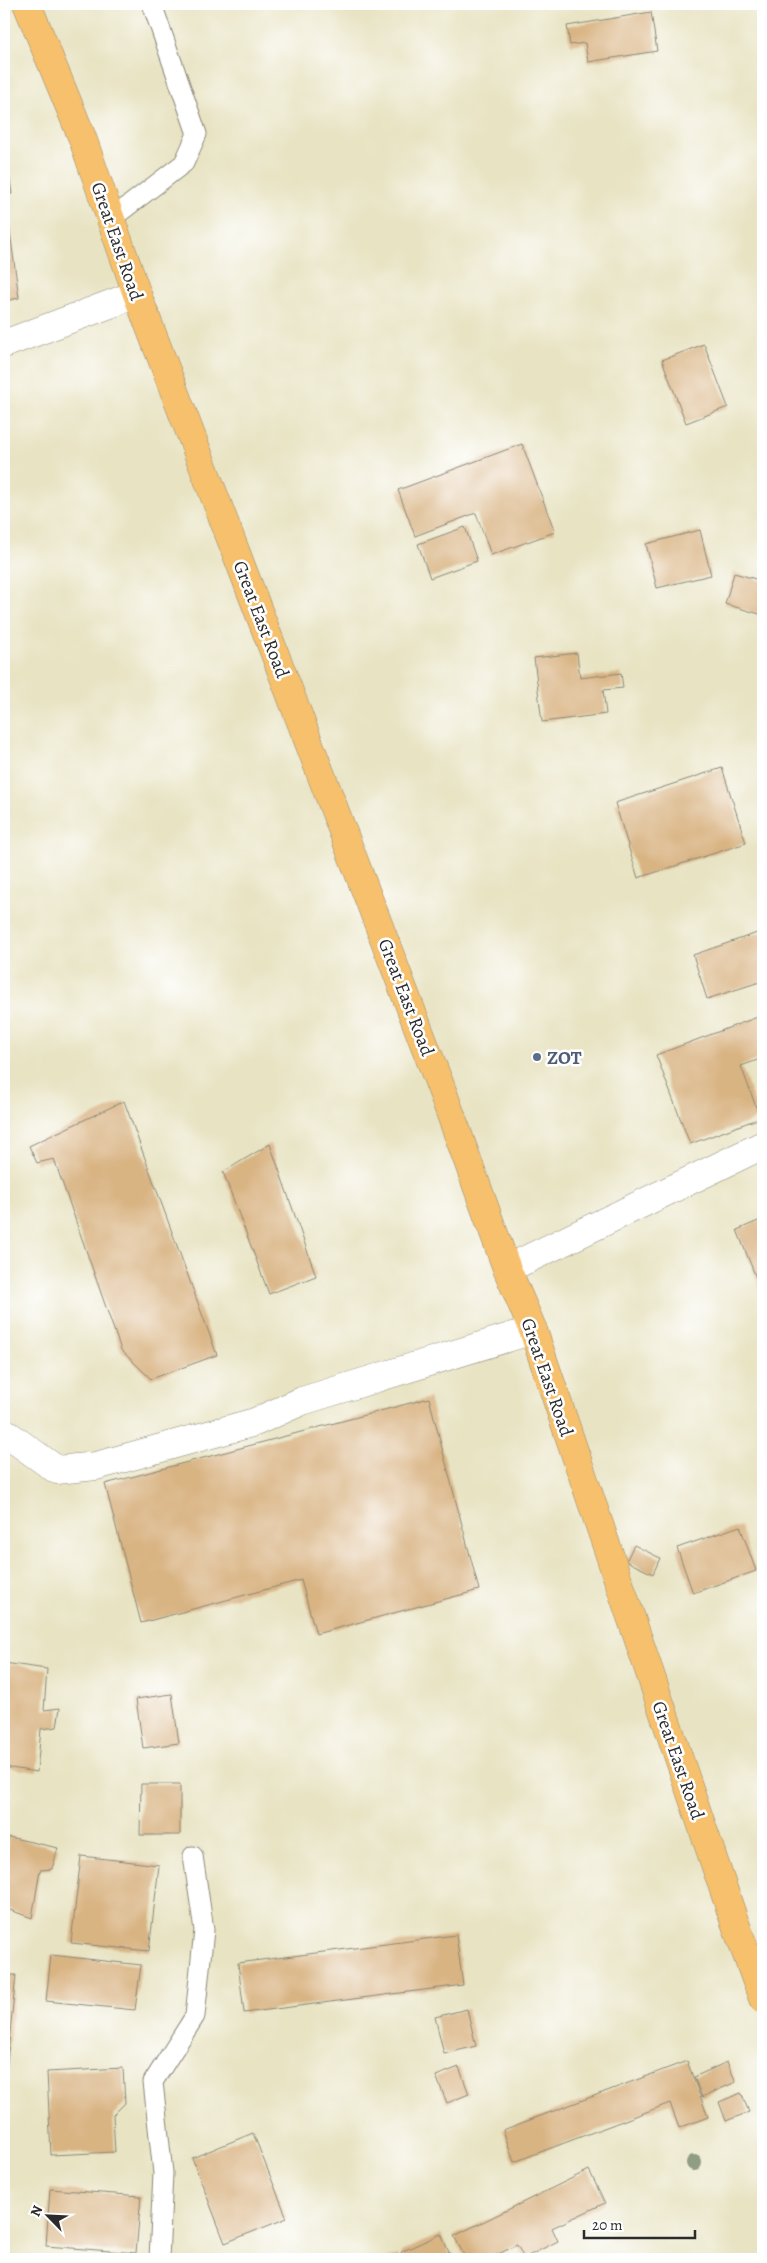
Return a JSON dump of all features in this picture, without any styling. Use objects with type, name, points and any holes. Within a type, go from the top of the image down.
[{"type":"highway","name":"Great East Road","points":[[27,4],[82,137],[137,294],[440,1083],[507,1269],[532,1330],[734,1920],[763,1999]]},
{"type":"street","points":[[4,344],[137,294]]},
{"type":"street","points":[[507,1269],[763,1145]]},
{"type":"street","points":[[5,1438],[57,1470],[96,1466],[254,1422],[302,1401],[532,1330]]},
{"type":"lane","points":[[110,219],[184,163],[196,134],[152,4]]},
{"type":"lane","points":[[160,2259],[164,2173],[153,2082],[195,2016],[204,1930],[193,1856]]},
{"type":"building","points":[[651,12],[657,51],[588,62],[585,43],[570,45],[567,26]]},
{"type":"building","points":[[4,140],[12,194],[5,195],[19,298],[4,301]]},
{"type":"building","points":[[704,344],[728,407],[686,423],[662,360]]},
{"type":"building","points":[[522,444],[555,532],[491,555],[476,513],[415,536],[398,490]]},
{"type":"building","points":[[465,527],[477,561],[430,578],[418,544]]},
{"type":"building","points":[[700,530],[711,575],[657,588],[646,544]]},
{"type":"building","points":[[734,573],[763,581],[763,615],[725,604]]},
{"type":"building","points":[[577,653],[580,678],[621,673],[623,688],[603,690],[606,714],[542,722],[534,658]]},
{"type":"building","points":[[722,768],[746,843],[638,878],[615,803]]},
{"type":"building","points":[[763,931],[763,981],[707,999],[693,955]]},
{"type":"building","points":[[763,1015],[763,1058],[741,1066],[760,1118],[690,1144],[656,1055]]},
{"type":"building","points":[[124,1101],[217,1355],[151,1379],[121,1350],[54,1159],[37,1163],[29,1146]]},
{"type":"building","points":[[270,1144],[316,1276],[269,1294],[223,1172]]},
{"type":"building","points":[[763,1219],[763,1295],[737,1230]]},
{"type":"building","points":[[429,1398],[479,1590],[316,1634],[301,1580],[141,1623],[105,1484]]},
{"type":"building","points":[[740,1526],[756,1571],[693,1593],[677,1548]]},
{"type":"building","points":[[634,1545],[660,1558],[653,1574],[626,1561]]},
{"type":"building","points":[[4,1663],[47,1669],[44,1710],[60,1708],[57,1727],[41,1729],[37,1772],[4,1767]]},
{"type":"building","points":[[172,1694],[179,1743],[143,1748],[136,1699]]},
{"type":"building","points":[[141,1784],[180,1784],[180,1835],[140,1835]]},
{"type":"building","points":[[9,1837],[58,1848],[52,1869],[40,1870],[32,1918],[4,1908],[4,1864]]},
{"type":"building","points":[[81,1856],[159,1865],[149,1951],[71,1943]]},
{"type":"building","points":[[456,1935],[463,1985],[244,2013],[238,1963]]},
{"type":"building","points":[[51,1955],[141,1965],[135,2010],[46,2001]]},
{"type":"building","points":[[4,1975],[16,1975],[5,2081],[4,2081]]},
{"type":"building","points":[[467,2009],[476,2046],[444,2054],[435,2017]]},
{"type":"building","points":[[687,2061],[708,2117],[679,2128],[670,2103],[514,2162],[503,2130]]},
{"type":"building","points":[[727,2062],[736,2082],[702,2097],[694,2077]]},
{"type":"building","points":[[459,2067],[469,2094],[447,2103],[436,2076]]},
{"type":"building","points":[[123,2068],[125,2103],[113,2115],[115,2152],[51,2155],[47,2072]]},
{"type":"building","points":[[741,2093],[749,2112],[726,2121],[719,2102]]},
{"type":"building","points":[[253,2133],[287,2218],[225,2243],[192,2158]]},
{"type":"building","points":[[589,2170],[605,2203],[552,2228],[558,2241],[524,2258],[517,2245],[488,2259],[466,2259],[454,2236]]},
{"type":"building","points":[[50,2189],[141,2196],[136,2253],[46,2246]]},
{"type":"building","points":[[441,2234],[452,2259],[404,2259],[401,2252]]},
{"type":"building","points":[[398,2255],[399,2259],[387,2259]]},
{"type":"place","name":"ZOT","points":[[537,1057]]}]
